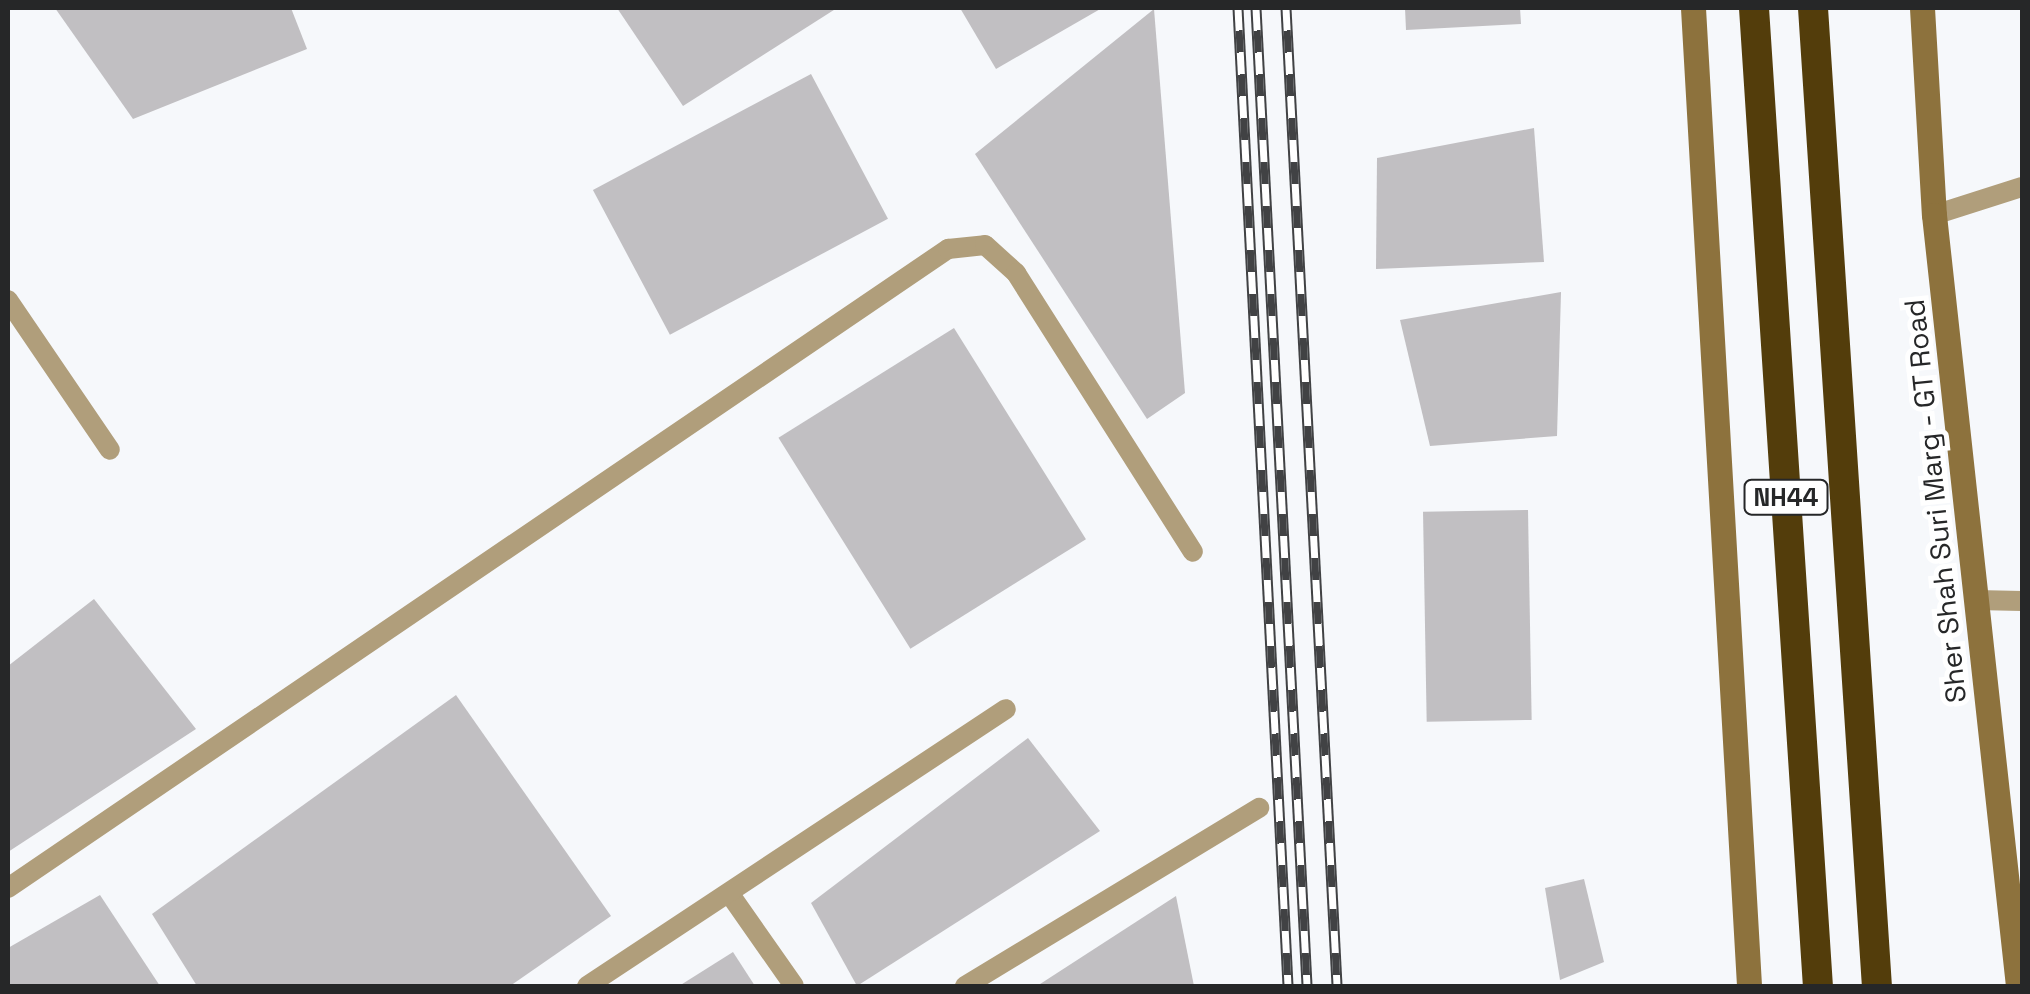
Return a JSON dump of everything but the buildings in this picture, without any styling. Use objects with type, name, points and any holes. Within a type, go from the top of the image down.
[{"type":"highway","name":"NH44","points":[[1754,8],[1818,986]]},
{"type":"highway","name":"NH44","points":[[1813,8],[1877,986]]},
{"type":"street","points":[[1693,8],[1749,986]]},
{"type":"street","name":"Sher Shah Suri Marg - GT Road","points":[[1922,8],[1934,215],[2018,986]]},
{"type":"lane","points":[[1934,215],[2022,187]]},
{"type":"lane","points":[[8,888],[948,250],[985,244],[1016,273],[1193,552]]},
{"type":"lane","points":[[8,300],[110,450]]},
{"type":"lane","points":[[1976,600],[2022,601]]},
{"type":"lane","points":[[586,986],[1006,710]]},
{"type":"lane","points":[[965,986],[1260,808]]},
{"type":"lane","points":[[729,893],[794,986]]},
{"type":"railway","points":[[1238,8],[1288,986]]},
{"type":"railway","points":[[1256,8],[1307,986]]},
{"type":"railway","points":[[1286,8],[1337,986]]}]
